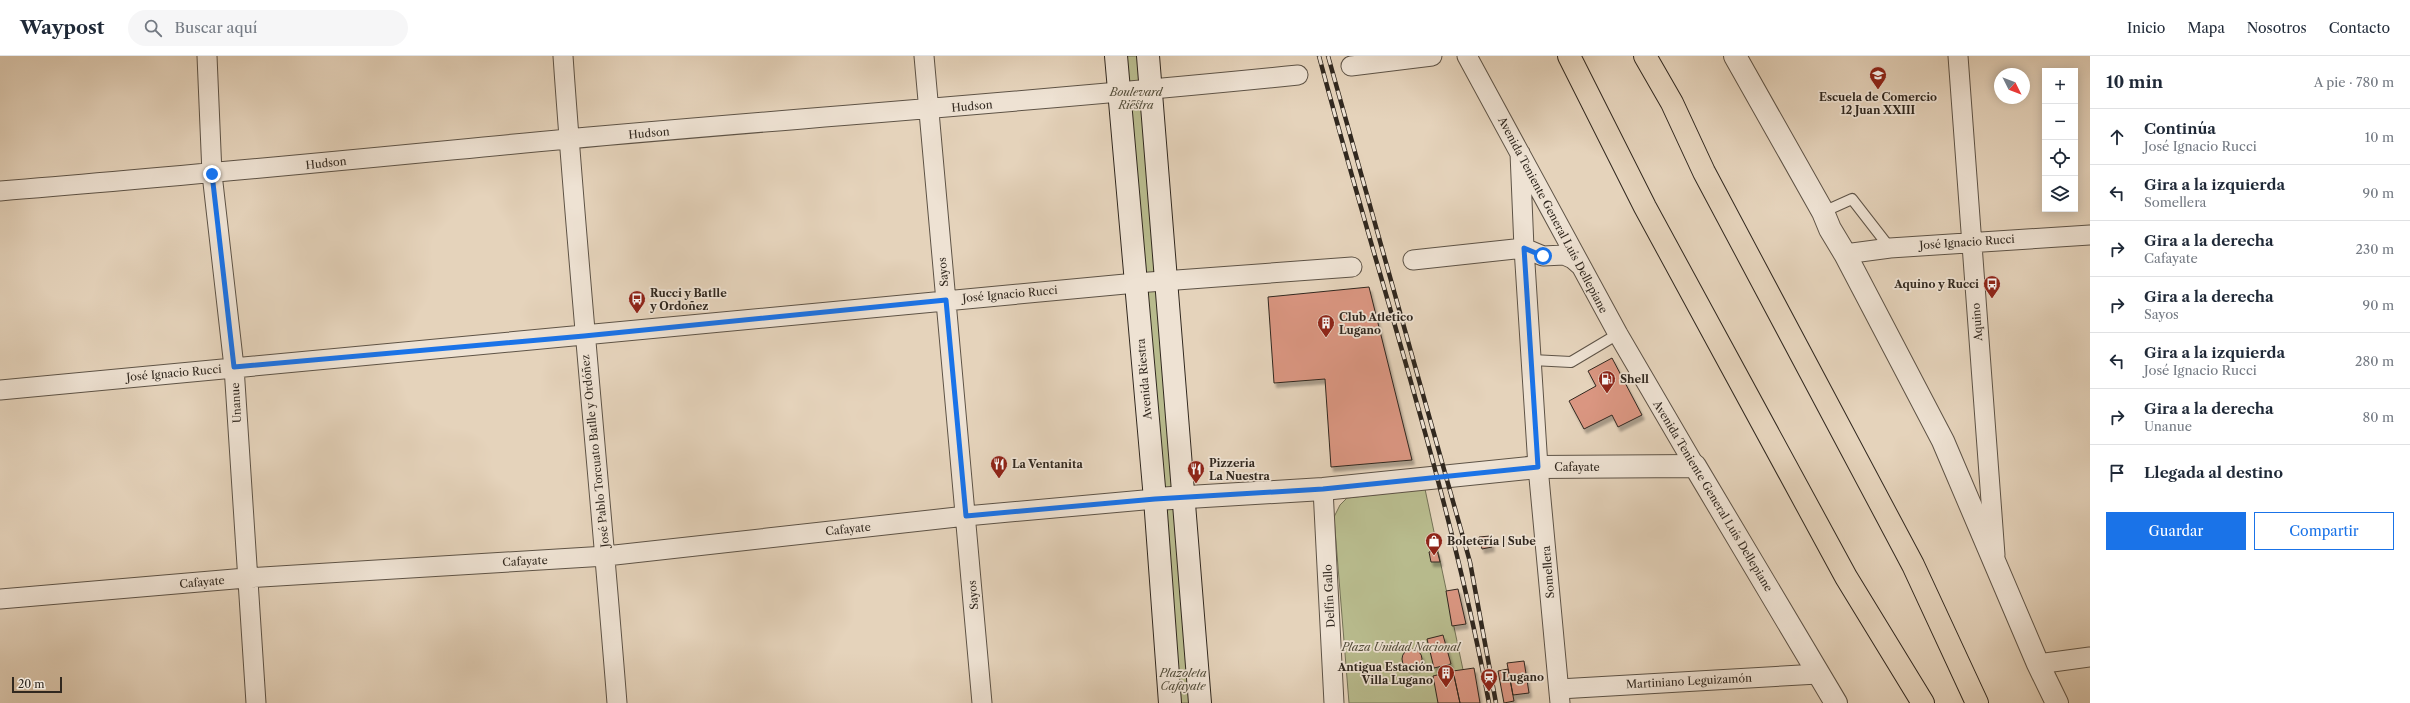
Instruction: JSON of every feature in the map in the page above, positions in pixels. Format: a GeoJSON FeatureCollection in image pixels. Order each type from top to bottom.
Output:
{"type":"FeatureCollection","features":[{"type":"Feature","properties":{"kind":"highway"},"geometry":{"type":"LineString","coordinates":[[1569,56],[1645,207],[1846,577],[1923,703]]}},
{"type":"Feature","properties":{"kind":"highway"},"geometry":{"type":"LineString","coordinates":[[1645,56],[1672,103],[1707,179],[1913,565],[1977,703]]}},
{"type":"Feature","properties":{"kind":"street","name":"Unanue"},"geometry":{"type":"LineString","coordinates":[[207,56],[212,174],[234,367],[246,578],[256,703]]}},
{"type":"Feature","properties":{"kind":"street","name":"José Pablo Torcuato Batlle y Ordóñez"},"geometry":{"type":"LineString","coordinates":[[563,56],[584,336],[606,556],[617,703]]}},
{"type":"Feature","properties":{"kind":"street","name":"Sayos"},"geometry":{"type":"LineString","coordinates":[[924,56],[982,703]]}},
{"type":"Feature","properties":{"kind":"street","name":"Avenida Riestra"},"geometry":{"type":"LineString","coordinates":[[1116,56],[1155,499],[1170,703]]}},
{"type":"Feature","properties":{"kind":"street"},"geometry":{"type":"LineString","coordinates":[[1148,56],[1200,703]]}},
{"type":"Feature","properties":{"kind":"street"},"geometry":{"type":"LineString","coordinates":[[1351,66],[1432,56]]}},
{"type":"Feature","properties":{"kind":"street","name":"Avenida Teniente General Luís Dellepiane"},"geometry":{"type":"LineString","coordinates":[[1467,56],[1618,334],[1836,703]]}},
{"type":"Feature","properties":{"kind":"street"},"geometry":{"type":"LineString","coordinates":[[1735,56],[1823,212],[1830,229],[1845,254],[1943,441],[2038,664],[2057,703]]}},
{"type":"Feature","properties":{"kind":"street","name":"Aquino"},"geometry":{"type":"LineString","coordinates":[[1958,56],[1996,564]]}},
{"type":"Feature","properties":{"kind":"street","name":"Hudson"},"geometry":{"type":"LineString","coordinates":[[0,191],[212,174],[569,139],[928,110],[1298,75]]}},
{"type":"Feature","properties":{"kind":"street","name":"Somellera"},"geometry":{"type":"LineString","coordinates":[[1520,153],[1524,248],[1538,467],[1560,696]]}},
{"type":"Feature","properties":{"kind":"street","name":"José Ignacio Rucci"},"geometry":{"type":"LineString","coordinates":[[1845,254],[1890,248],[2090,235]]}},
{"type":"Feature","properties":{"kind":"street"},"geometry":{"type":"LineString","coordinates":[[1413,260],[1524,248],[1543,256],[1564,254],[1581,266]]}},
{"type":"Feature","properties":{"kind":"street","name":"José Ignacio Rucci"},"geometry":{"type":"LineString","coordinates":[[0,390],[234,367],[584,336],[946,300],[1167,280],[1352,267]]}},
{"type":"Feature","properties":{"kind":"street","name":"Cafayate"},"geometry":{"type":"LineString","coordinates":[[0,598],[246,578],[606,556],[966,516],[1155,499],[1323,489],[1538,467],[1695,466]]}},
{"type":"Feature","properties":{"kind":"street","name":"Delfín Gallo"},"geometry":{"type":"LineString","coordinates":[[1323,489],[1334,703]]}},
{"type":"Feature","properties":{"kind":"street"},"geometry":{"type":"LineString","coordinates":[[2038,664],[2090,657]]}},
{"type":"Feature","properties":{"kind":"street","name":"Martiniano Leguizamón"},"geometry":{"type":"LineString","coordinates":[[1560,696],[1818,674]]}},
{"type":"Feature","properties":{"kind":"lane"},"geometry":{"type":"LineString","coordinates":[[1823,212],[1852,199],[1890,248]]}},
{"type":"Feature","properties":{"kind":"lane"},"geometry":{"type":"LineString","coordinates":[[1532,360],[1571,362],[1618,334]]}},
{"type":"Feature","properties":{"kind":"green space","name":"Boulevard Riestra"},"geometry":{"type":"Polygon","coordinates":[[[1116,56],[1148,56],[1200,703],[1170,703],[1116,56]]]}},
{"type":"Feature","properties":{"kind":"green space","name":"Plaza Unidad Nacional"},"geometry":{"type":"Polygon","coordinates":[[[1425,489],[1470,703],[1349,703],[1334,517],[1340,505],[1347,498],[1425,489]]]}},
{"type":"Feature","properties":{"kind":"building","name":"Club Atletico Lugano"},"geometry":{"type":"Polygon","coordinates":[[[1369,287],[1412,460],[1331,467],[1325,379],[1274,383],[1268,297],[1369,287]]]}},
{"type":"Feature","properties":{"kind":"building","name":"Shell"},"geometry":{"type":"Polygon","coordinates":[[[1612,358],[1642,415],[1618,427],[1612,415],[1584,429],[1569,401],[1596,386],[1588,371],[1612,358]]]}},
{"type":"Feature","properties":{"kind":"building"},"geometry":{"type":"Polygon","coordinates":[[[1490,536],[1492,547],[1482,549],[1479,537],[1490,536]]]}},
{"type":"Feature","properties":{"kind":"building"},"geometry":{"type":"Polygon","coordinates":[[[1437,550],[1440,562],[1431,562],[1429,552],[1437,550]]]}},
{"type":"Feature","properties":{"kind":"building"},"geometry":{"type":"Polygon","coordinates":[[[1458,589],[1466,624],[1452,626],[1446,591],[1458,589]]]}},
{"type":"Feature","properties":{"kind":"building"},"geometry":{"type":"Polygon","coordinates":[[[1443,635],[1451,664],[1434,668],[1427,639],[1443,635]]]}},
{"type":"Feature","properties":{"kind":"building"},"geometry":{"type":"Polygon","coordinates":[[[1412,649],[1419,652],[1422,659],[1419,666],[1412,669],[1405,666],[1402,659],[1405,652],[1412,649]]]}},
{"type":"Feature","properties":{"kind":"building"},"geometry":{"type":"Polygon","coordinates":[[[1524,661],[1529,693],[1513,695],[1507,663],[1524,661]]]}},
{"type":"Feature","properties":{"kind":"building"},"geometry":{"type":"Polygon","coordinates":[[[1474,668],[1480,703],[1460,703],[1453,671],[1474,668]]]}},
{"type":"Feature","properties":{"kind":"building"},"geometry":{"type":"Polygon","coordinates":[[[1508,669],[1514,701],[1504,703],[1498,671],[1508,669]]]}},
{"type":"Feature","properties":{"kind":"building","name":"Antigua Estación Villa Lugano"},"geometry":{"type":"Polygon","coordinates":[[[1453,671],[1460,703],[1438,703],[1433,676],[1453,671]]]}},
{"type":"Feature","properties":{"kind":"railway"},"geometry":{"type":"LineString","coordinates":[[1319,56],[1432,459],[1472,621],[1489,703]]}},
{"type":"Feature","properties":{"kind":"railway"},"geometry":{"type":"LineString","coordinates":[[1328,56],[1470,562],[1496,703]]}},
{"type":"Feature","properties":{"kind":"place","name":"Escuela de Comercio 12 Juan XXIII"},"geometry":{"type":"Point","coordinates":[1878,90]}},
{"type":"Feature","properties":{"kind":"place","name":"Aquino y Rucci"},"geometry":{"type":"Point","coordinates":[1992,299]}},
{"type":"Feature","properties":{"kind":"place","name":"Rucci y Batlle y Ordoñez"},"geometry":{"type":"Point","coordinates":[637,314]}},
{"type":"Feature","properties":{"kind":"place","name":"Club Atletico Lugano"},"geometry":{"type":"Point","coordinates":[1326,338]}},
{"type":"Feature","properties":{"kind":"place","name":"Shell"},"geometry":{"type":"Point","coordinates":[1607,394]}},
{"type":"Feature","properties":{"kind":"place","name":"La Ventanita"},"geometry":{"type":"Point","coordinates":[999,479]}},
{"type":"Feature","properties":{"kind":"place","name":"Pizzeria La Nuestra"},"geometry":{"type":"Point","coordinates":[1196,484]}},
{"type":"Feature","properties":{"kind":"place","name":"Boletería | Sube"},"geometry":{"type":"Point","coordinates":[1434,556]}},
{"type":"Feature","properties":{"kind":"place","name":"Antigua Estación Villa Lugano"},"geometry":{"type":"Point","coordinates":[1446,688]}},
{"type":"Feature","properties":{"kind":"place","name":"Lugano"},"geometry":{"type":"Point","coordinates":[1489,692]}},
{"type":"Feature","properties":{"kind":"route"},"geometry":{"type":"LineString","coordinates":[[212,174],[234,367],[584,336],[946,300],[966,516],[1155,499],[1323,489],[1538,467],[1524,248],[1543,256]]}},
{"type":"Feature","properties":{"kind":"park label","name":"Plazoleta Cafayate"},"geometry":{"type":"Point","coordinates":[1183,679]}}]}
